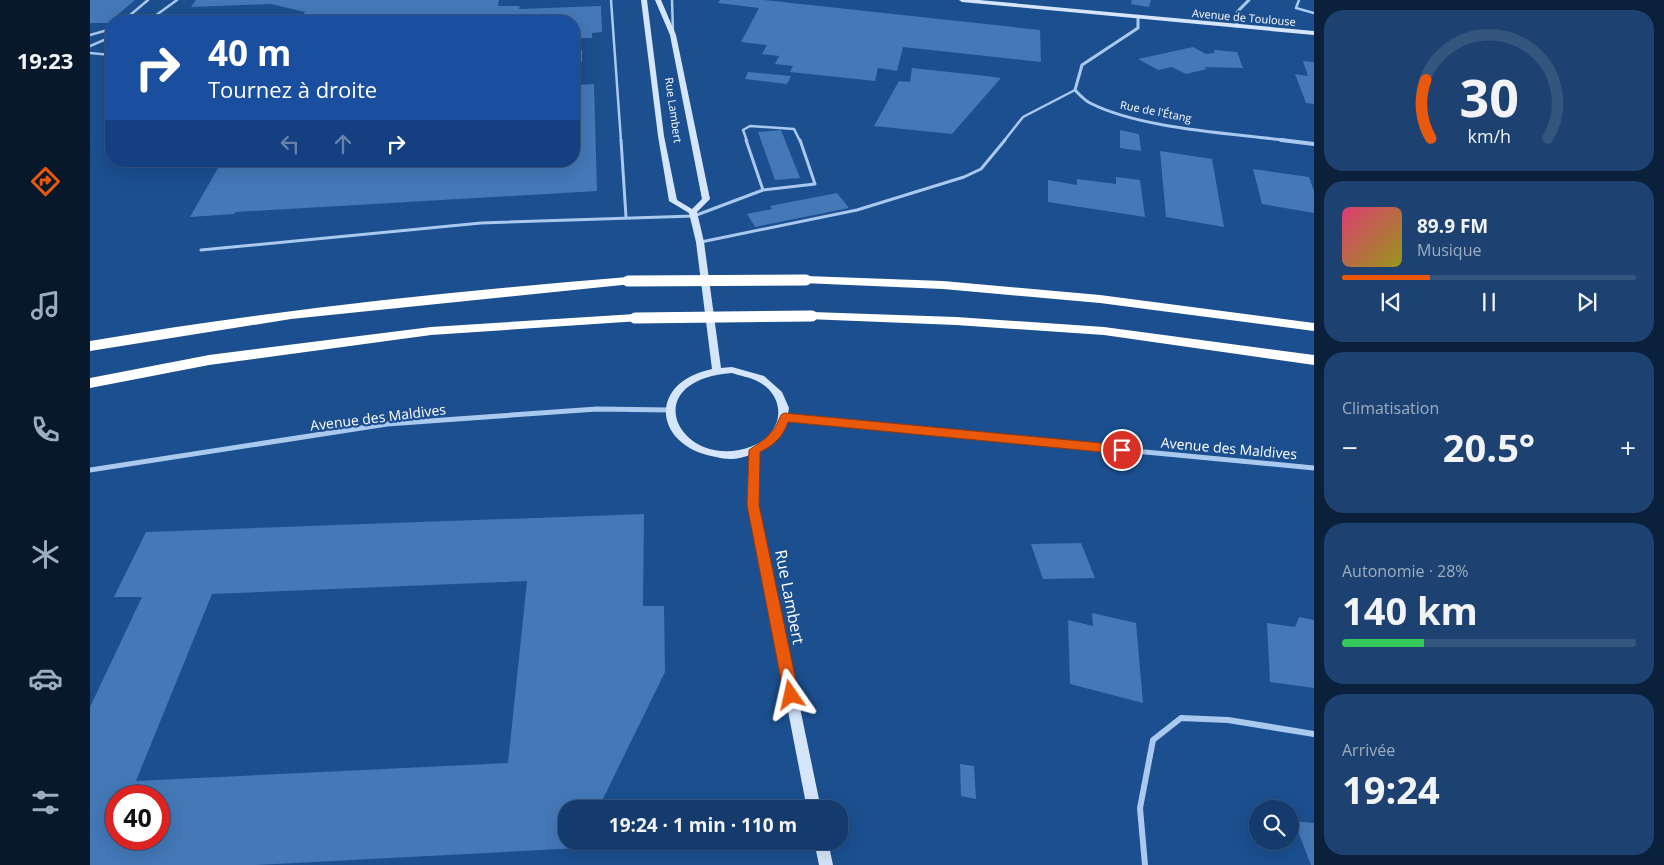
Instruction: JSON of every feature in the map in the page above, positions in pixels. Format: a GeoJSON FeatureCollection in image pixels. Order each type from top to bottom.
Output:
{"type":"FeatureCollection","features":[{"type":"Feature","properties":{"kind":"highway"},"geometry":{"type":"LineString","coordinates":[[90,346],[289,314],[436,297],[628,281],[806,280],[963,286],[1100,299],[1314,327]]}},
{"type":"Feature","properties":{"kind":"highway"},"geometry":{"type":"LineString","coordinates":[[90,383],[209,360],[431,331],[635,318],[812,316],[956,321],[1104,332],[1314,360]]}},
{"type":"Feature","properties":{"kind":"street","name":"Rue Lambert"},"geometry":{"type":"LineString","coordinates":[[644,0],[662,136],[673,201],[694,214],[706,199],[673,35],[658,0]]}},
{"type":"Feature","properties":{"kind":"street","name":"Avenue de Toulouse"},"geometry":{"type":"LineString","coordinates":[[962,0],[1314,33]]}},
{"type":"Feature","properties":{"kind":"street"},"geometry":{"type":"LineString","coordinates":[[1237,26],[1234,17],[1237,10],[1249,0]]}},
{"type":"Feature","properties":{"kind":"street"},"geometry":{"type":"LineString","coordinates":[[1075,90],[1082,65],[1138,28],[1138,17]]}},
{"type":"Feature","properties":{"kind":"street","name":"Rue de l'Étang"},"geometry":{"type":"LineString","coordinates":[[1075,90],[1088,102],[1120,114],[1163,124],[1314,144]]}},
{"type":"Feature","properties":{"kind":"street"},"geometry":{"type":"LineString","coordinates":[[694,214],[700,242],[717,371]]}},
{"type":"Feature","properties":{"kind":"street"},"geometry":{"type":"LineString","coordinates":[[717,371],[746,373],[771,386],[779,395],[784,406],[784,418],[779,431],[769,442],[755,450],[738,454],[720,454],[704,451],[689,444],[678,434],[672,422],[670,410],[672,399],[679,388],[696,377],[717,371]]}},
{"type":"Feature","properties":{"kind":"street","name":"Avenue des Maldives"},"geometry":{"type":"LineString","coordinates":[[90,470],[387,424],[597,408],[670,410]]}},
{"type":"Feature","properties":{"kind":"street","name":"Avenue des Maldives"},"geometry":{"type":"LineString","coordinates":[[784,418],[1314,468]]}},
{"type":"Feature","properties":{"kind":"street","name":"Rue Lambert"},"geometry":{"type":"LineString","coordinates":[[755,450],[753,505],[812,800]]}},
{"type":"Feature","properties":{"kind":"street"},"geometry":{"type":"LineString","coordinates":[[1145,865],[1140,808],[1153,740],[1181,718],[1228,720],[1314,734]]}},
{"type":"Feature","properties":{"kind":"street"},"geometry":{"type":"LineString","coordinates":[[823,850],[826,865]]}},
{"type":"Feature","properties":{"kind":"lane"},"geometry":{"type":"LineString","coordinates":[[130,15],[148,0]]}},
{"type":"Feature","properties":{"kind":"lane"},"geometry":{"type":"LineString","coordinates":[[156,15],[176,0]]}},
{"type":"Feature","properties":{"kind":"lane"},"geometry":{"type":"LineString","coordinates":[[612,0],[626,217]]}},
{"type":"Feature","properties":{"kind":"lane"},"geometry":{"type":"LineString","coordinates":[[672,0],[673,35]]}},
{"type":"Feature","properties":{"kind":"lane"},"geometry":{"type":"LineString","coordinates":[[1299,0],[1296,8],[1314,13]]}},
{"type":"Feature","properties":{"kind":"lane"},"geometry":{"type":"LineString","coordinates":[[90,35],[105,31]]}},
{"type":"Feature","properties":{"kind":"lane"},"geometry":{"type":"LineString","coordinates":[[90,46],[105,40]]}},
{"type":"Feature","properties":{"kind":"lane"},"geometry":{"type":"LineString","coordinates":[[90,53],[105,54]]}},
{"type":"Feature","properties":{"kind":"lane"},"geometry":{"type":"LineString","coordinates":[[700,242],[857,210],[964,177],[981,169],[1023,117],[1075,90]]}},
{"type":"Feature","properties":{"kind":"lane"},"geometry":{"type":"LineString","coordinates":[[201,250],[482,223],[694,214],[763,190],[814,184],[797,131],[794,129],[750,126],[743,130],[763,190]]}},
{"type":"Feature","properties":{"kind":"building"},"geometry":{"type":"Polygon","coordinates":[[[90,0],[135,0],[117,15],[105,15],[105,23],[90,23],[90,0]]]}},
{"type":"Feature","properties":{"kind":"building"},"geometry":{"type":"Polygon","coordinates":[[[196,0],[499,0],[498,6],[520,6],[519,9],[601,6],[602,32],[592,33],[592,38],[580,38],[580,15],[303,15],[305,12],[271,4],[191,7],[196,0]]]}},
{"type":"Feature","properties":{"kind":"building"},"geometry":{"type":"Polygon","coordinates":[[[720,0],[764,0],[1040,30],[1041,62],[903,47],[897,71],[878,68],[875,81],[790,72],[793,66],[775,64],[779,56],[762,54],[767,45],[741,42],[759,8],[718,3],[720,0]]]}},
{"type":"Feature","properties":{"kind":"building"},"geometry":{"type":"Polygon","coordinates":[[[1132,0],[1151,0],[1149,7],[1131,4],[1132,0]]]}},
{"type":"Feature","properties":{"kind":"building"},"geometry":{"type":"Polygon","coordinates":[[[1193,47],[1206,54],[1214,53],[1214,50],[1237,52],[1243,68],[1204,67],[1207,69],[1186,74],[1172,67],[1158,70],[1138,59],[1193,47]]]}},
{"type":"Feature","properties":{"kind":"building"},"geometry":{"type":"Polygon","coordinates":[[[580,50],[582,50],[582,62],[580,62],[580,50]]]}},
{"type":"Feature","properties":{"kind":"building"},"geometry":{"type":"Polygon","coordinates":[[[1303,61],[1314,62],[1314,104],[1306,103],[1295,74],[1308,76],[1303,61]]]}},
{"type":"Feature","properties":{"kind":"building"},"geometry":{"type":"Polygon","coordinates":[[[912,68],[1001,78],[952,134],[874,126],[899,81],[910,82],[912,68]]]}},
{"type":"Feature","properties":{"kind":"building"},"geometry":{"type":"Polygon","coordinates":[[[748,72],[791,76],[787,84],[745,79],[748,72]]]}},
{"type":"Feature","properties":{"kind":"building"},"geometry":{"type":"Polygon","coordinates":[[[594,84],[597,191],[236,212],[234,214],[190,217],[218,168],[205,168],[580,167],[580,85],[594,84]]]}},
{"type":"Feature","properties":{"kind":"building"},"geometry":{"type":"Polygon","coordinates":[[[781,130],[800,178],[775,180],[758,132],[781,130]]]}},
{"type":"Feature","properties":{"kind":"building"},"geometry":{"type":"Polygon","coordinates":[[[1120,130],[1139,134],[1141,151],[1120,148],[1120,130]]]}},
{"type":"Feature","properties":{"kind":"building"},"geometry":{"type":"Polygon","coordinates":[[[1160,151],[1212,159],[1224,227],[1166,217],[1160,151]]]}},
{"type":"Feature","properties":{"kind":"building"},"geometry":{"type":"Polygon","coordinates":[[[1253,169],[1309,177],[1314,191],[1314,213],[1262,204],[1253,169]]]}},
{"type":"Feature","properties":{"kind":"building"},"geometry":{"type":"Polygon","coordinates":[[[1116,177],[1140,180],[1145,217],[1048,202],[1048,180],[1077,185],[1077,179],[1116,184],[1116,177]]]}},
{"type":"Feature","properties":{"kind":"building"},"geometry":{"type":"Polygon","coordinates":[[[837,193],[849,208],[755,227],[747,214],[772,209],[770,206],[837,193]]]}},
{"type":"Feature","properties":{"kind":"building"},"geometry":{"type":"Polygon","coordinates":[[[644,514],[643,606],[664,606],[665,672],[602,800],[558,800],[558,849],[256,865],[90,865],[90,707],[142,597],[114,597],[146,532],[644,514]],[[527,581],[212,594],[136,781],[508,763],[527,581]]]}},
{"type":"Feature","properties":{"kind":"building"},"geometry":{"type":"Polygon","coordinates":[[[1081,543],[1095,578],[1043,579],[1031,544],[1081,543]]]}},
{"type":"Feature","properties":{"kind":"building"},"geometry":{"type":"Polygon","coordinates":[[[1092,613],[1136,623],[1143,703],[1070,684],[1068,620],[1093,626],[1092,613]]]}},
{"type":"Feature","properties":{"kind":"building"},"geometry":{"type":"Polygon","coordinates":[[[1299,617],[1314,620],[1314,688],[1270,682],[1267,623],[1295,627],[1299,617]]]}},
{"type":"Feature","properties":{"kind":"building"},"geometry":{"type":"Polygon","coordinates":[[[960,764],[974,766],[976,799],[961,796],[960,764]]]}},
{"type":"Feature","properties":{"kind":"building"},"geometry":{"type":"Polygon","coordinates":[[[1299,822],[1314,823],[1314,865],[1311,865],[1299,834],[1299,822]]]}},
{"type":"Feature","properties":{"kind":"route"},"geometry":{"type":"LineString","coordinates":[[791,695],[753,505],[755,450],[769,442],[779,431],[784,418],[1122,450]]}}]}
